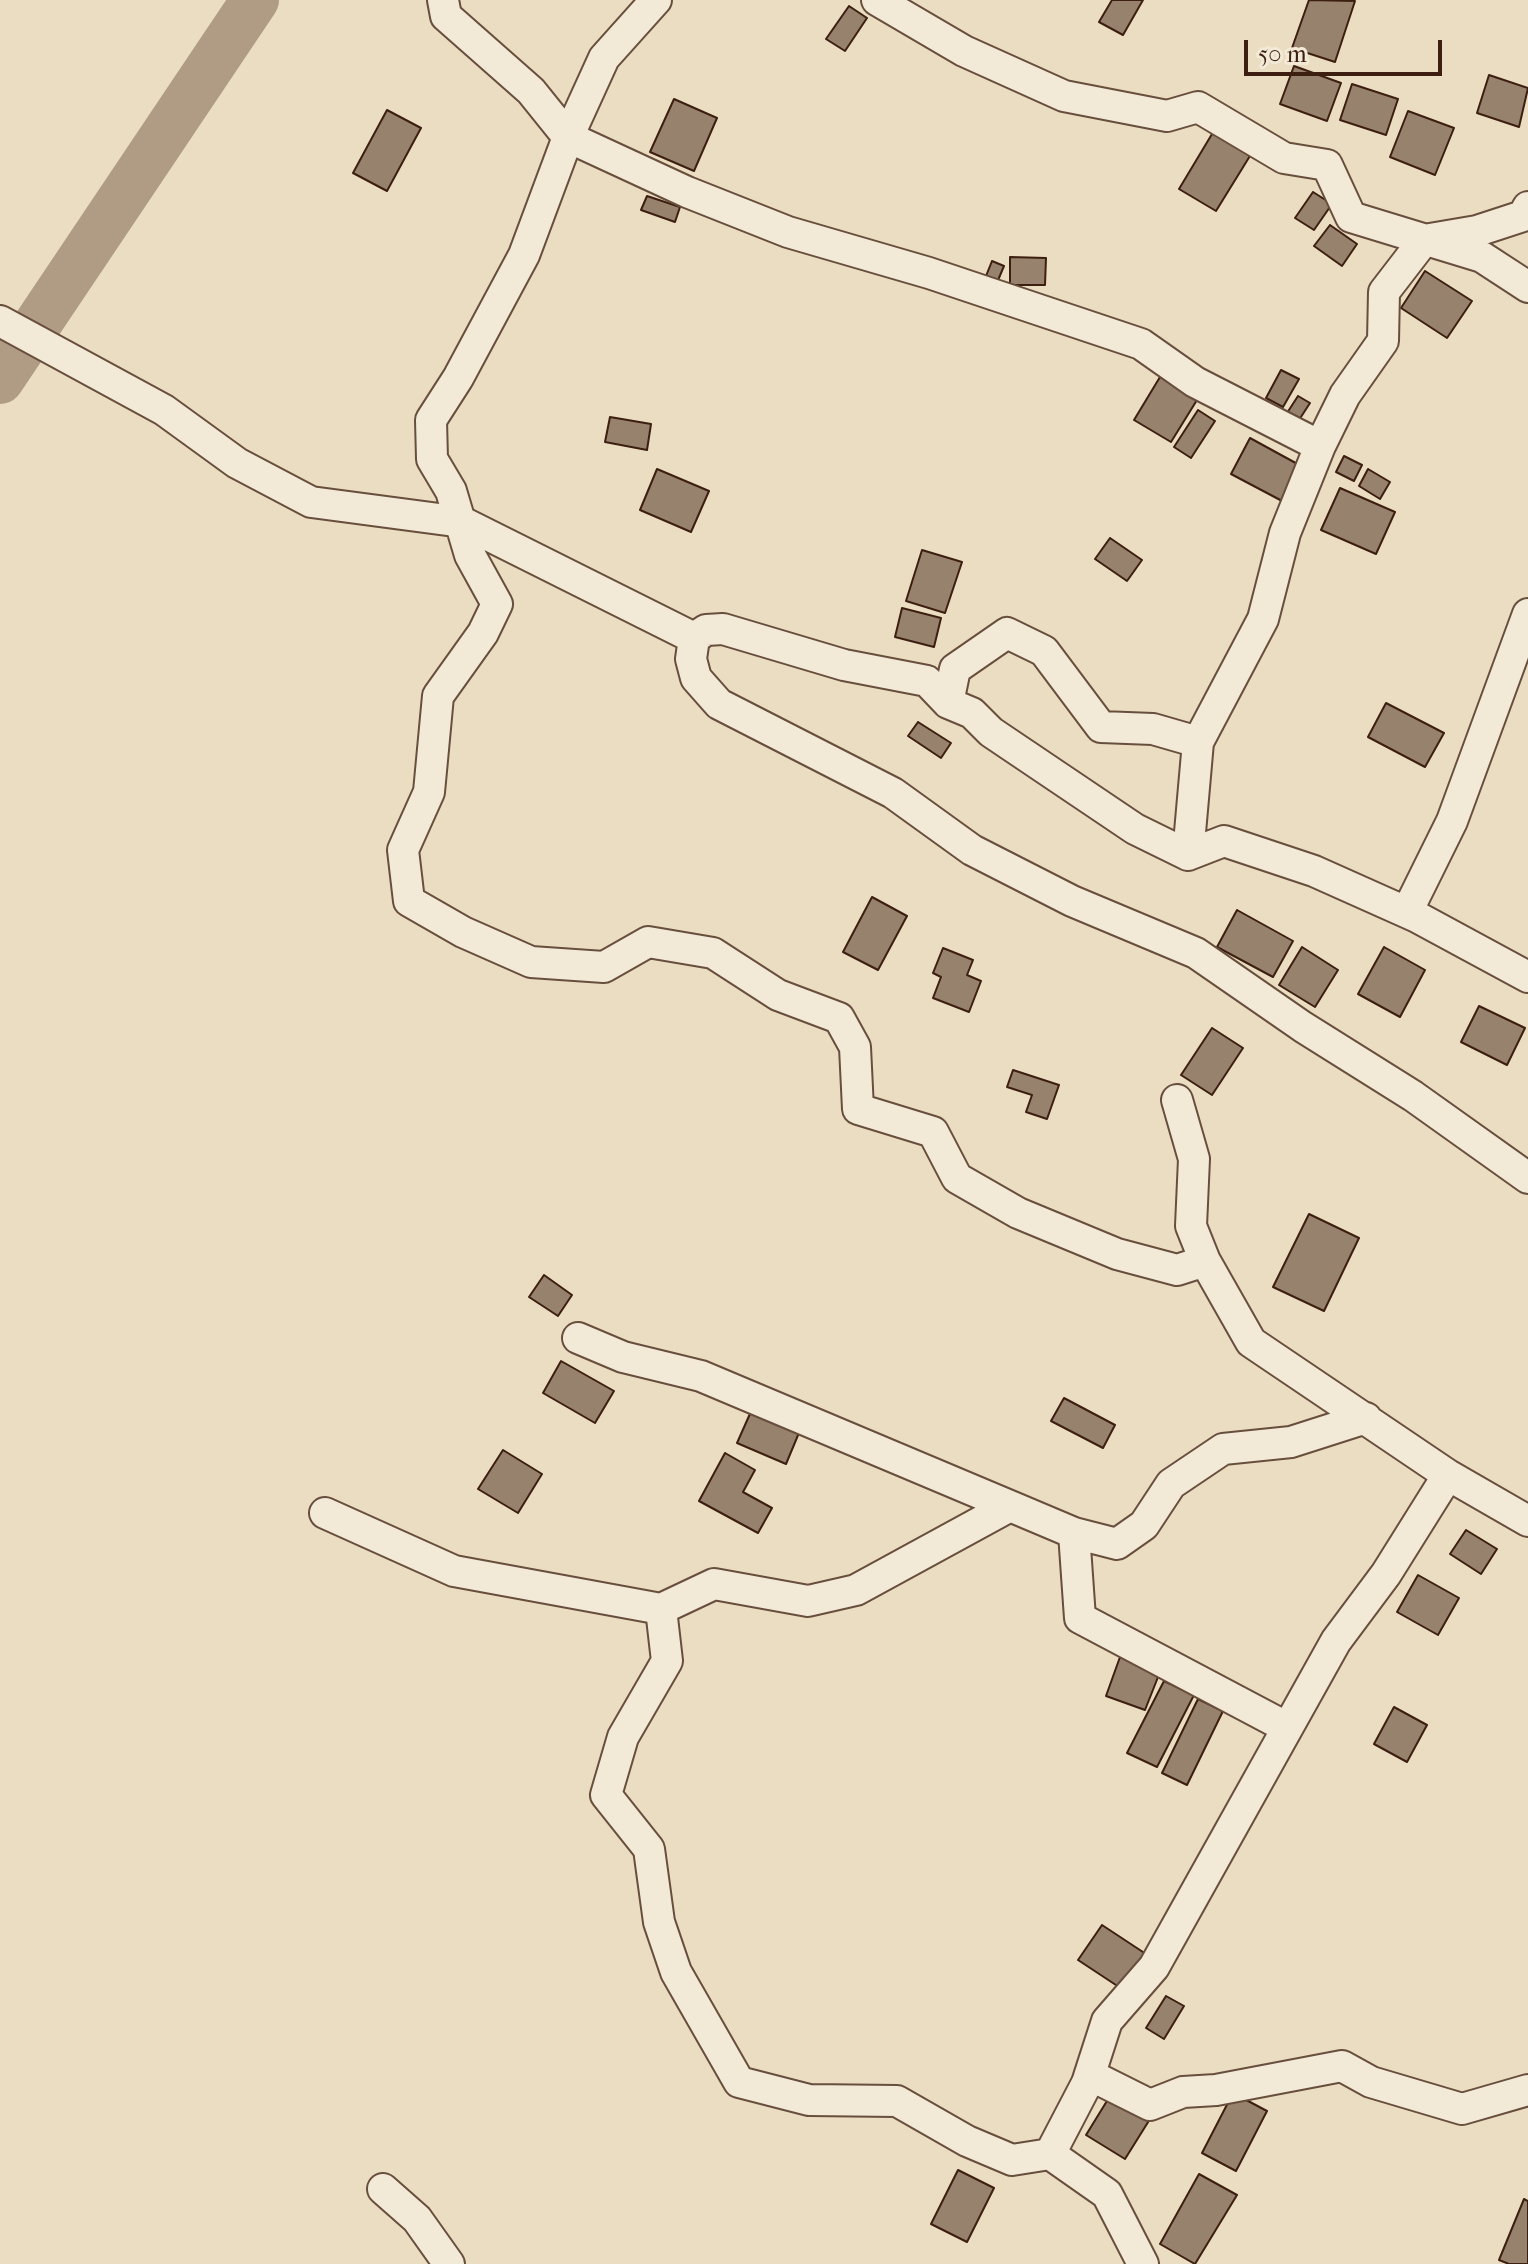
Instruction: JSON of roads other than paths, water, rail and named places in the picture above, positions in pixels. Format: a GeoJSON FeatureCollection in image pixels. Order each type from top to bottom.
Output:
{"type":"FeatureCollection","features":[{"type":"Feature","properties":{"kind":"street"},"geometry":{"type":"LineString","coordinates":[[443,0],[446,16],[531,91],[568,137],[687,192],[788,232],[929,273],[1141,344],[1195,382],[1320,446]]}},
{"type":"Feature","properties":{"kind":"street"},"geometry":{"type":"LineString","coordinates":[[656,0],[604,58],[568,137],[524,255],[458,378],[431,420],[432,459],[451,491],[470,555],[497,604],[483,633],[438,696],[429,792],[403,850],[409,901],[463,932],[531,962],[604,967],[648,942],[713,953],[778,995],[839,1018],[855,1047],[858,1109],[933,1132],[957,1178],[1018,1213],[1117,1254],[1177,1270],[1205,1261]]}},
{"type":"Feature","properties":{"kind":"street"},"geometry":{"type":"LineString","coordinates":[[877,0],[964,51],[1064,96],[1167,116],[1198,107],[1284,158],[1327,165],[1351,217],[1482,257],[1528,287]]}},
{"type":"Feature","properties":{"kind":"street"},"geometry":{"type":"LineString","coordinates":[[1188,855],[1198,742],[1263,619],[1285,533],[1320,446],[1345,395],[1383,341],[1384,292],[1424,240],[1477,231],[1523,216],[1528,207]]}},
{"type":"Feature","properties":{"kind":"street"},"geometry":{"type":"LineString","coordinates":[[0,321],[164,410],[237,463],[311,502],[462,522],[694,638]]}},
{"type":"Feature","properties":{"kind":"street"},"geometry":{"type":"LineString","coordinates":[[1407,912],[1452,821],[1528,614]]}},
{"type":"Feature","properties":{"kind":"street"},"geometry":{"type":"LineString","coordinates":[[1528,977],[1407,912],[1314,871],[1224,841],[1188,855],[1135,829],[991,732],[972,713],[948,703],[927,681],[844,665],[723,629],[706,630],[694,638],[691,659],[696,678],[719,704],[893,793],[972,850],[1072,901],[1196,953],[1303,1027],[1413,1096],[1528,1178]]}},
{"type":"Feature","properties":{"kind":"street"},"geometry":{"type":"LineString","coordinates":[[948,703],[955,669],[1007,633],[1044,651],[1101,727],[1153,729],[1198,742]]}},
{"type":"Feature","properties":{"kind":"street"},"geometry":{"type":"LineString","coordinates":[[1177,1100],[1194,1159],[1191,1226],[1205,1261],[1251,1342],[1448,1475],[1528,1521]]}},
{"type":"Feature","properties":{"kind":"street"},"geometry":{"type":"LineString","coordinates":[[578,1338],[623,1357],[701,1376],[1074,1533],[1117,1544],[1144,1525],[1171,1484],[1223,1449],[1291,1442],[1366,1418]]}},
{"type":"Feature","properties":{"kind":"street"},"geometry":{"type":"LineString","coordinates":[[1050,2154],[1090,2075],[1107,2021],[1154,1967],[1336,1641],[1386,1574],[1448,1475]]}},
{"type":"Feature","properties":{"kind":"street"},"geometry":{"type":"LineString","coordinates":[[325,1513],[454,1571],[661,1609],[714,1584],[808,1601],[856,1590],[1010,1506]]}},
{"type":"Feature","properties":{"kind":"street"},"geometry":{"type":"LineString","coordinates":[[1074,1533],[1080,1618],[1286,1727]]}},
{"type":"Feature","properties":{"kind":"street"},"geometry":{"type":"LineString","coordinates":[[661,1609],[667,1661],[623,1737],[606,1795],[649,1849],[659,1922],[676,1972],[739,2082],[809,2100],[897,2101],[967,2141],[1012,2160],[1050,2154],[1107,2194],[1143,2264]]}},
{"type":"Feature","properties":{"kind":"street"},"geometry":{"type":"LineString","coordinates":[[1090,2075],[1150,2105],[1183,2092],[1216,2090],[1342,2066],[1371,2082],[1462,2109],[1528,2090]]}},
{"type":"Feature","properties":{"kind":"street"},"geometry":{"type":"LineString","coordinates":[[383,2189],[417,2219],[449,2264]]}},
{"type":"Feature","properties":{"kind":"waterway"},"geometry":{"type":"LineString","coordinates":[[0,380],[255,0]]}}]}
